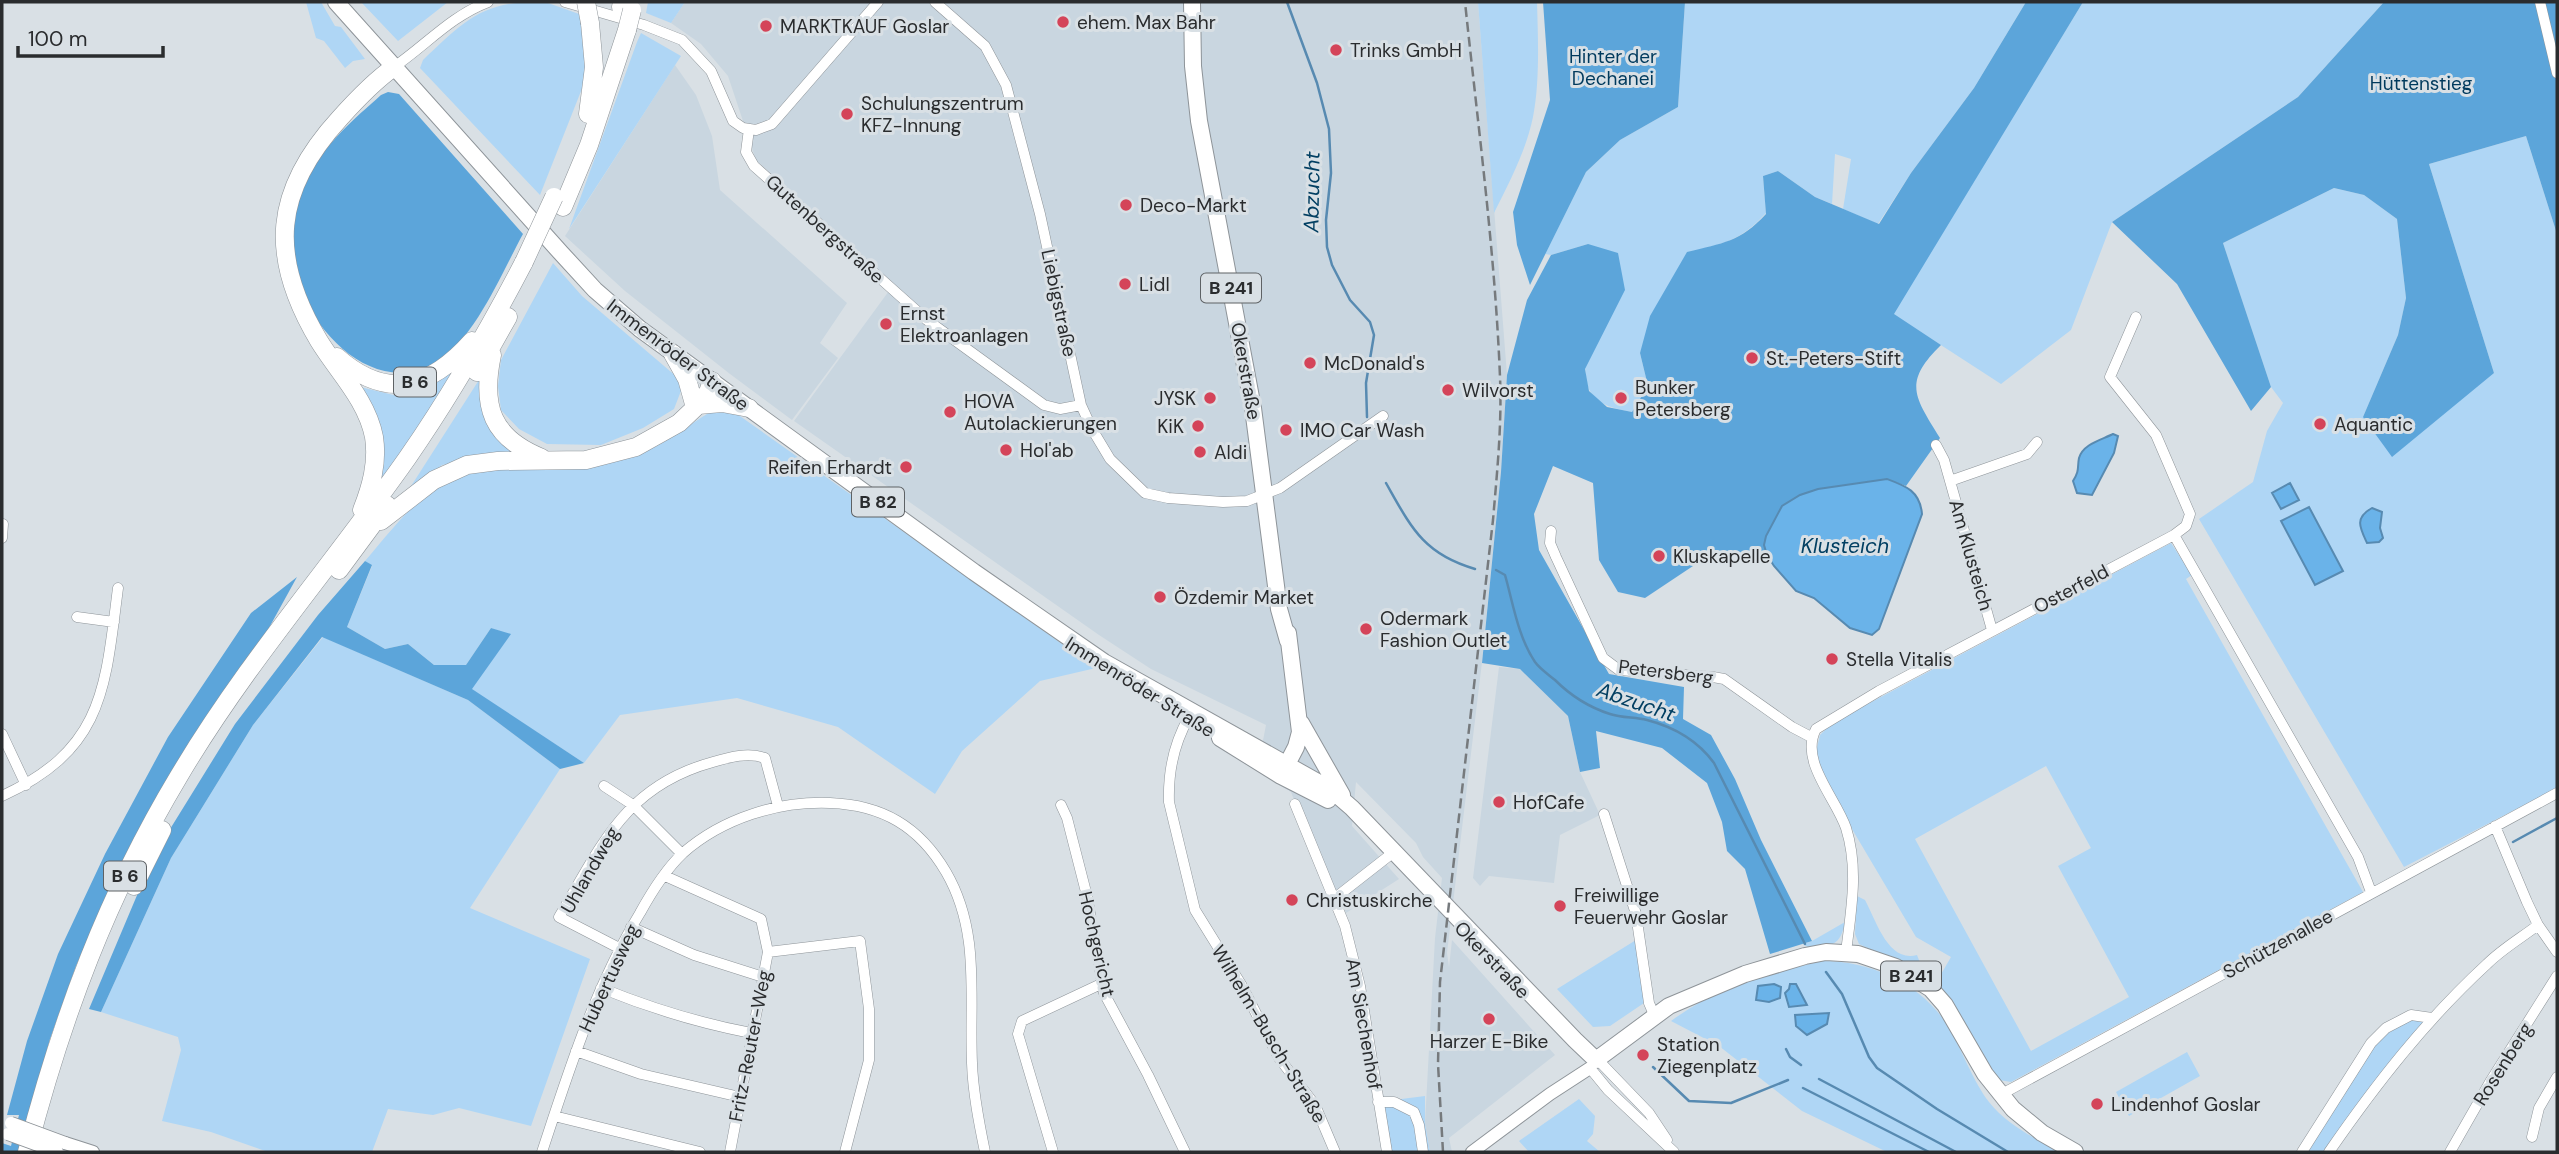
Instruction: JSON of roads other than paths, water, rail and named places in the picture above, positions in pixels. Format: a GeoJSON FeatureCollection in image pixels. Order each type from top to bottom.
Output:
{"type":"FeatureCollection","features":[{"type":"Feature","properties":{"kind":"highway"},"geometry":{"type":"LineString","coordinates":[[586,2],[593,67],[587,114]]}},
{"type":"Feature","properties":{"kind":"highway","name":"B 6"},"geometry":{"type":"LineString","coordinates":[[27,1152],[64,1022],[86,962],[136,852],[211,725],[455,408],[495,341],[603,105],[628,5]]}},
{"type":"Feature","properties":{"kind":"highway","name":"B 6"},"geometry":{"type":"LineString","coordinates":[[558,202],[587,114],[622,28]]}},
{"type":"Feature","properties":{"kind":"highway","name":"B 6"},"geometry":{"type":"LineString","coordinates":[[363,529],[374,471],[374,437],[362,405],[319,341],[294,295],[287,271],[286,212],[302,167],[317,144],[366,88],[396,69]]}},
{"type":"Feature","properties":{"kind":"highway","name":"B 6"},"geometry":{"type":"LineString","coordinates":[[38,1152],[69,1045],[94,974],[115,925],[166,823],[221,731],[363,529],[528,266]]}},
{"type":"Feature","properties":{"kind":"highway","name":"B 6"},"geometry":{"type":"LineString","coordinates":[[319,341],[361,375],[385,383],[412,383],[441,371],[461,354],[498,312]]}},
{"type":"Feature","properties":{"kind":"highway"},"geometry":{"type":"LineString","coordinates":[[495,341],[487,386],[490,411],[498,428],[513,442],[546,459]]}},
{"type":"Feature","properties":{"kind":"highway"},"geometry":{"type":"LineString","coordinates":[[673,354],[687,379],[693,408]]}},
{"type":"Feature","properties":{"kind":"highway"},"geometry":{"type":"LineString","coordinates":[[363,529],[425,486],[457,468],[482,462],[586,460],[636,447],[666,432],[693,408],[712,381]]}},
{"type":"Feature","properties":{"kind":"highway"},"geometry":{"type":"LineString","coordinates":[[693,408],[722,403],[749,408]]}},
{"type":"Feature","properties":{"kind":"main road","name":"Immenröder Straße"},"geometry":{"type":"LineString","coordinates":[[336,2],[595,290],[673,354],[1102,665],[1284,771]]}},
{"type":"Feature","properties":{"kind":"main road","name":"Okerstraße"},"geometry":{"type":"LineString","coordinates":[[1192,2],[1193,66],[1199,121],[1248,378],[1275,576],[1282,586],[1299,720],[1284,771],[1338,808],[1415,877]]}},
{"type":"Feature","properties":{"kind":"main road","name":"Immenröder Straße"},"geometry":{"type":"LineString","coordinates":[[974,572],[1124,675],[1284,771]]}},
{"type":"Feature","properties":{"kind":"main road","name":"B 82"},"geometry":{"type":"LineString","coordinates":[[1299,720],[1347,803]]}},
{"type":"Feature","properties":{"kind":"main road","name":"B 82"},"geometry":{"type":"LineString","coordinates":[[1284,771],[1330,789],[1347,803]]}},
{"type":"Feature","properties":{"kind":"main road","name":"Okerstraße"},"geometry":{"type":"LineString","coordinates":[[1347,803],[1571,1043],[1593,1063]]}},
{"type":"Feature","properties":{"kind":"main road","name":"B 241"},"geometry":{"type":"LineString","coordinates":[[1593,1063],[1621,1049],[1630,1037],[1655,1017],[1690,998],[1786,960],[1826,952],[1852,953],[1886,962],[1931,989],[1945,1005],[2000,1095],[2032,1126],[2075,1152]]}},
{"type":"Feature","properties":{"kind":"street"},"geometry":{"type":"LineString","coordinates":[[396,69],[463,13],[488,2]]}},
{"type":"Feature","properties":{"kind":"street"},"geometry":{"type":"LineString","coordinates":[[565,2],[644,25],[682,40],[711,71],[733,121],[749,129],[764,128],[772,124],[877,2]]}},
{"type":"Feature","properties":{"kind":"street","name":"Liebigstraße"},"geometry":{"type":"LineString","coordinates":[[935,2],[985,46],[1006,85],[1040,214],[1081,404],[1110,459],[1145,493],[1168,498],[1223,502],[1247,501],[1265,496]]}},
{"type":"Feature","properties":{"kind":"street"},"geometry":{"type":"LineString","coordinates":[[2539,2],[2557,72]]}},
{"type":"Feature","properties":{"kind":"street","name":"Gutenbergstraße"},"geometry":{"type":"LineString","coordinates":[[749,129],[746,152],[754,166],[928,320],[1044,405],[1060,409],[1081,404]]}},
{"type":"Feature","properties":{"kind":"street"},"geometry":{"type":"LineString","coordinates":[[2136,317],[2110,377],[2156,436],[2190,514],[2186,526],[2174,535],[2358,858],[2371,892]]}},
{"type":"Feature","properties":{"kind":"street"},"geometry":{"type":"LineString","coordinates":[[1265,496],[1288,483],[1383,416]]}},
{"type":"Feature","properties":{"kind":"street","name":"Am Klusteich"},"geometry":{"type":"LineString","coordinates":[[1950,481],[2027,454],[2037,442]]}},
{"type":"Feature","properties":{"kind":"street","name":"Am Klusteich"},"geometry":{"type":"LineString","coordinates":[[1936,445],[1944,460],[1992,630]]}},
{"type":"Feature","properties":{"kind":"street"},"geometry":{"type":"LineString","coordinates":[[2,538],[3,524]]}},
{"type":"Feature","properties":{"kind":"street","name":"Petersberg"},"geometry":{"type":"LineString","coordinates":[[1551,531],[1550,543],[1607,663],[1619,670],[1724,679],[1792,727],[1811,737]]}},
{"type":"Feature","properties":{"kind":"street","name":"Osterfeld"},"geometry":{"type":"LineString","coordinates":[[1811,737],[1824,722],[2174,535]]}},
{"type":"Feature","properties":{"kind":"street"},"geometry":{"type":"LineString","coordinates":[[2,796],[47,772],[69,752],[88,724],[104,686],[118,588]]}},
{"type":"Feature","properties":{"kind":"street"},"geometry":{"type":"LineString","coordinates":[[78,617],[114,622]]}},
{"type":"Feature","properties":{"kind":"street","name":"Wilhelm-Busch-Straße"},"geometry":{"type":"LineString","coordinates":[[1189,717],[1177,738],[1168,790],[1189,891],[1203,925],[1242,986],[1279,1058],[1314,1105],[1335,1152]]}},
{"type":"Feature","properties":{"kind":"street"},"geometry":{"type":"LineString","coordinates":[[2,734],[26,785]]}},
{"type":"Feature","properties":{"kind":"street"},"geometry":{"type":"LineString","coordinates":[[1811,737],[1814,762],[1845,825],[1853,853],[1852,953]]}},
{"type":"Feature","properties":{"kind":"street","name":"Uhlandweg"},"geometry":{"type":"LineString","coordinates":[[619,948],[559,917],[611,831],[633,805],[661,782],[691,768],[733,756],[756,755],[765,758],[778,806]]}},
{"type":"Feature","properties":{"kind":"street"},"geometry":{"type":"LineString","coordinates":[[604,786],[633,805]]}},
{"type":"Feature","properties":{"kind":"street","name":"Schützenallee"},"geometry":{"type":"LineString","coordinates":[[2000,1095],[2557,793]]}},
{"type":"Feature","properties":{"kind":"street","name":"Hubertusweg"},"geometry":{"type":"LineString","coordinates":[[542,1152],[600,988],[631,927],[664,876],[682,854],[736,820],[778,806],[813,803],[849,804],[875,811],[895,819],[917,833],[946,873],[958,897],[972,954],[972,1062],[985,1152]]}},
{"type":"Feature","properties":{"kind":"street","name":"Am Siechenhof"},"geometry":{"type":"LineString","coordinates":[[1295,804],[1345,926],[1360,986],[1387,1152]]}},
{"type":"Feature","properties":{"kind":"street","name":"Uhlandweg"},"geometry":{"type":"LineString","coordinates":[[633,805],[682,854]]}},
{"type":"Feature","properties":{"kind":"street","name":"Hochgericht"},"geometry":{"type":"LineString","coordinates":[[1061,805],[1067,818],[1087,896],[1104,993],[1185,1152]]}},
{"type":"Feature","properties":{"kind":"street"},"geometry":{"type":"LineString","coordinates":[[1604,814],[1632,900],[1649,1003],[1655,1017]]}},
{"type":"Feature","properties":{"kind":"street"},"geometry":{"type":"LineString","coordinates":[[2495,826],[2538,925],[2557,952]]}},
{"type":"Feature","properties":{"kind":"street"},"geometry":{"type":"LineString","coordinates":[[1335,898],[1390,855]]}},
{"type":"Feature","properties":{"kind":"street"},"geometry":{"type":"LineString","coordinates":[[664,876],[761,919],[768,952]]}},
{"type":"Feature","properties":{"kind":"street"},"geometry":{"type":"LineString","coordinates":[[2329,1152],[2375,1086],[2432,1018],[2489,961],[2538,925]]}},
{"type":"Feature","properties":{"kind":"street"},"geometry":{"type":"LineString","coordinates":[[631,927],[694,955],[763,977]]}},
{"type":"Feature","properties":{"kind":"street","name":"Fritz-Reuter-Weg"},"geometry":{"type":"LineString","coordinates":[[730,1152],[768,952],[860,941],[869,1009],[869,1060],[845,1152]]}},
{"type":"Feature","properties":{"kind":"street","name":"Rosenberg"},"geometry":{"type":"LineString","coordinates":[[2450,1152],[2490,1082],[2557,976]]}},
{"type":"Feature","properties":{"kind":"street"},"geometry":{"type":"LineString","coordinates":[[1053,1152],[1018,1034],[1022,1021],[1103,983]]}},
{"type":"Feature","properties":{"kind":"street"},"geometry":{"type":"LineString","coordinates":[[600,988],[650,1008],[707,1025],[751,1033]]}},
{"type":"Feature","properties":{"kind":"street"},"geometry":{"type":"LineString","coordinates":[[2302,1152],[2371,1043],[2386,1028],[2411,1015],[2432,1018]]}},
{"type":"Feature","properties":{"kind":"street"},"geometry":{"type":"LineString","coordinates":[[576,1051],[641,1074],[740,1097]]}},
{"type":"Feature","properties":{"kind":"street"},"geometry":{"type":"LineString","coordinates":[[1472,1152],[1533,1106],[1547,1091],[1593,1063]]}},
{"type":"Feature","properties":{"kind":"street","name":"Okerstraße"},"geometry":{"type":"LineString","coordinates":[[1593,1063],[1649,1114],[1675,1152]]}},
{"type":"Feature","properties":{"kind":"street"},"geometry":{"type":"LineString","coordinates":[[2532,1137],[2539,1108],[2557,1077]]}},
{"type":"Feature","properties":{"kind":"street"},"geometry":{"type":"LineString","coordinates":[[1378,1102],[1394,1102],[1414,1112],[1423,1152]]}},
{"type":"Feature","properties":{"kind":"street"},"geometry":{"type":"LineString","coordinates":[[554,1116],[699,1152]]}},
{"type":"Feature","properties":{"kind":"street"},"geometry":{"type":"LineString","coordinates":[[6,1126],[61,1148],[93,1152]]}},
{"type":"Feature","properties":{"kind":"water"},"geometry":{"type":"Polygon","coordinates":[[[2113,434],[2118,436],[2114,453],[2092,495],[2077,493],[2073,481],[2081,453],[2093,443],[2113,434]]]}},
{"type":"Feature","properties":{"kind":"water","name":"Klusteich"},"geometry":{"type":"Polygon","coordinates":[[[1887,479],[1911,490],[1921,506],[1922,514],[1879,629],[1872,635],[1850,628],[1814,598],[1796,591],[1774,566],[1764,545],[1782,506],[1800,495],[1818,489],[1887,479]]]}},
{"type":"Feature","properties":{"kind":"water"},"geometry":{"type":"Polygon","coordinates":[[[2290,483],[2299,500],[2281,509],[2272,493],[2290,483]]]}},
{"type":"Feature","properties":{"kind":"water"},"geometry":{"type":"Polygon","coordinates":[[[2309,507],[2343,571],[2315,585],[2281,521],[2309,507]]]}},
{"type":"Feature","properties":{"kind":"water"},"geometry":{"type":"Polygon","coordinates":[[[2372,508],[2382,512],[2380,528],[2383,538],[2379,542],[2367,543],[2360,524],[2366,512],[2372,508]]]}},
{"type":"Feature","properties":{"kind":"water"},"geometry":{"type":"Polygon","coordinates":[[[1774,984],[1781,987],[1780,998],[1769,1002],[1756,1000],[1758,986],[1774,984]]]}},
{"type":"Feature","properties":{"kind":"water"},"geometry":{"type":"Polygon","coordinates":[[[1790,984],[1796,984],[1807,1005],[1789,1007],[1785,993],[1790,984]]]}},
{"type":"Feature","properties":{"kind":"water"},"geometry":{"type":"Polygon","coordinates":[[[1829,1013],[1827,1024],[1807,1035],[1796,1026],[1795,1015],[1829,1013]]]}},
{"type":"Feature","properties":{"kind":"waterway","name":"Abzucht"},"geometry":{"type":"LineString","coordinates":[[1287,2],[1317,83],[1329,129],[1331,173],[1326,220],[1327,247],[1332,265],[1350,300],[1370,322],[1374,335],[1366,383],[1367,417]]}},
{"type":"Feature","properties":{"kind":"waterway","name":"Abzucht"},"geometry":{"type":"LineString","coordinates":[[1386,483],[1420,537],[1443,555],[1475,569]]}},
{"type":"Feature","properties":{"kind":"waterway","name":"Abzucht"},"geometry":{"type":"LineString","coordinates":[[1496,570],[1505,575],[1529,652],[1535,662],[1567,691],[1602,711],[1667,727],[1685,736],[1708,755],[1805,944]]}},
{"type":"Feature","properties":{"kind":"waterway"},"geometry":{"type":"LineString","coordinates":[[2513,842],[2557,818]]}},
{"type":"Feature","properties":{"kind":"waterway","name":"Abzucht"},"geometry":{"type":"LineString","coordinates":[[1826,972],[1842,994],[1869,1057],[1877,1068],[1937,1109],[2008,1152]]}},
{"type":"Feature","properties":{"kind":"waterway"},"geometry":{"type":"LineString","coordinates":[[1786,1049],[1790,1057],[1801,1065]]}},
{"type":"Feature","properties":{"kind":"waterway"},"geometry":{"type":"LineString","coordinates":[[1653,1067],[1689,1101],[1731,1103],[1788,1080]]}},
{"type":"Feature","properties":{"kind":"waterway"},"geometry":{"type":"LineString","coordinates":[[1819,1079],[1956,1152]]}},
{"type":"Feature","properties":{"kind":"waterway"},"geometry":{"type":"LineString","coordinates":[[1803,1088],[1929,1152]]}},
{"type":"Feature","properties":{"kind":"railway"},"geometry":{"type":"LineString","coordinates":[[1443,1152],[1438,1064],[1440,982],[1493,520],[1500,413],[1500,377],[1486,189],[1465,2]]}},
{"type":"Feature","properties":{"kind":"place","name":"ehem. Max Bahr"},"geometry":{"type":"Point","coordinates":[1063,22]}},
{"type":"Feature","properties":{"kind":"place","name":"MARKTKAUF Goslar"},"geometry":{"type":"Point","coordinates":[766,26]}},
{"type":"Feature","properties":{"kind":"place","name":"Trinks GmbH"},"geometry":{"type":"Point","coordinates":[1336,50]}},
{"type":"Feature","properties":{"kind":"place","name":"Schulungszentrum KFZ-Innung"},"geometry":{"type":"Point","coordinates":[847,114]}},
{"type":"Feature","properties":{"kind":"place","name":"Deco-Markt"},"geometry":{"type":"Point","coordinates":[1126,205]}},
{"type":"Feature","properties":{"kind":"place","name":"Lidl"},"geometry":{"type":"Point","coordinates":[1125,284]}},
{"type":"Feature","properties":{"kind":"place","name":"Ernst Elektroanlagen"},"geometry":{"type":"Point","coordinates":[886,324]}},
{"type":"Feature","properties":{"kind":"place","name":"St.-Peters-Stift"},"geometry":{"type":"Point","coordinates":[1752,358]}},
{"type":"Feature","properties":{"kind":"place","name":"McDonald's"},"geometry":{"type":"Point","coordinates":[1310,363]}},
{"type":"Feature","properties":{"kind":"place","name":"Wilvorst"},"geometry":{"type":"Point","coordinates":[1448,390]}},
{"type":"Feature","properties":{"kind":"place","name":"JYSK"},"geometry":{"type":"Point","coordinates":[1210,398]}},
{"type":"Feature","properties":{"kind":"place","name":"Bunker Petersberg"},"geometry":{"type":"Point","coordinates":[1621,398]}},
{"type":"Feature","properties":{"kind":"place","name":"HOVA Autolackierungen"},"geometry":{"type":"Point","coordinates":[950,412]}},
{"type":"Feature","properties":{"kind":"place","name":"Aquantic"},"geometry":{"type":"Point","coordinates":[2320,424]}},
{"type":"Feature","properties":{"kind":"place","name":"KiK"},"geometry":{"type":"Point","coordinates":[1198,426]}},
{"type":"Feature","properties":{"kind":"place","name":"IMO Car Wash"},"geometry":{"type":"Point","coordinates":[1286,430]}},
{"type":"Feature","properties":{"kind":"place","name":"Hol'ab"},"geometry":{"type":"Point","coordinates":[1006,450]}},
{"type":"Feature","properties":{"kind":"place","name":"Aldi"},"geometry":{"type":"Point","coordinates":[1200,452]}},
{"type":"Feature","properties":{"kind":"place","name":"Reifen Erhardt"},"geometry":{"type":"Point","coordinates":[906,467]}},
{"type":"Feature","properties":{"kind":"place","name":"Kluskapelle"},"geometry":{"type":"Point","coordinates":[1659,556]}},
{"type":"Feature","properties":{"kind":"place","name":"Özdemir Market"},"geometry":{"type":"Point","coordinates":[1160,597]}},
{"type":"Feature","properties":{"kind":"place","name":"Odermark Fashion Outlet"},"geometry":{"type":"Point","coordinates":[1366,629]}},
{"type":"Feature","properties":{"kind":"place","name":"Stella Vitalis"},"geometry":{"type":"Point","coordinates":[1832,659]}},
{"type":"Feature","properties":{"kind":"place","name":"HofCafe"},"geometry":{"type":"Point","coordinates":[1499,802]}},
{"type":"Feature","properties":{"kind":"place","name":"Christuskirche"},"geometry":{"type":"Point","coordinates":[1292,900]}},
{"type":"Feature","properties":{"kind":"place","name":"Freiwillige Feuerwehr Goslar"},"geometry":{"type":"Point","coordinates":[1560,906]}},
{"type":"Feature","properties":{"kind":"place","name":"Harzer E-Bike"},"geometry":{"type":"Point","coordinates":[1489,1019]}},
{"type":"Feature","properties":{"kind":"place","name":"Station Ziegenplatz"},"geometry":{"type":"Point","coordinates":[1643,1055]}},
{"type":"Feature","properties":{"kind":"place","name":"Lindenhof Goslar"},"geometry":{"type":"Point","coordinates":[2097,1104]}},
{"type":"Feature","properties":{"kind":"park label","name":"Hinter der Dechanei"},"geometry":{"type":"Point","coordinates":[1613,67]}},
{"type":"Feature","properties":{"kind":"park label","name":"Hüttenstieg"},"geometry":{"type":"Point","coordinates":[2421,83]}}]}
